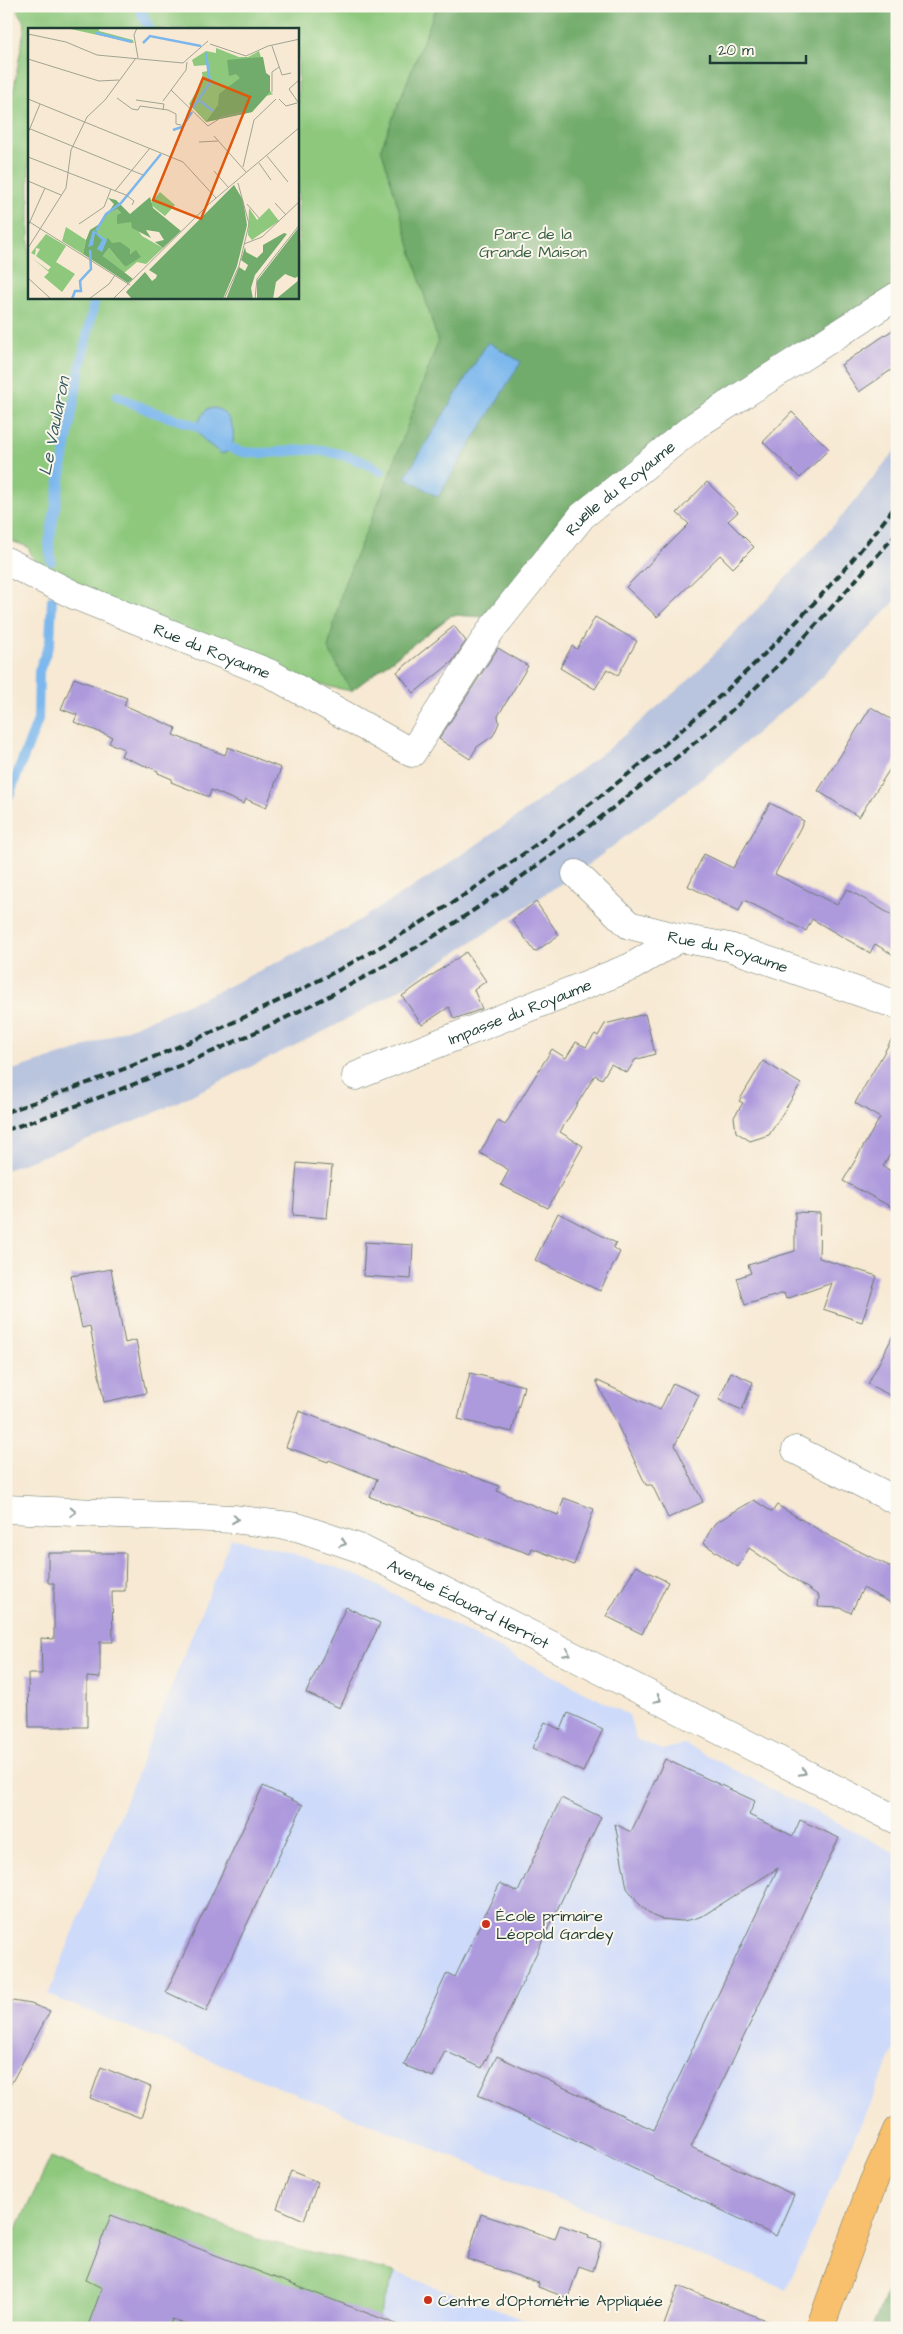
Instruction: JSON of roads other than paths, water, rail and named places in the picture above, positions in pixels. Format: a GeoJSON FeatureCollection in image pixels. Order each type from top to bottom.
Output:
{"type":"FeatureCollection","features":[{"type":"Feature","properties":{"kind":"main road"},"geometry":{"type":"LineString","coordinates":[[820,2328],[873,2183],[897,2130]]}},
{"type":"Feature","properties":{"kind":"street","name":"Ruelle du Royaume"},"geometry":{"type":"LineString","coordinates":[[412,752],[491,630],[582,516],[696,425],[897,296]]}},
{"type":"Feature","properties":{"kind":"street","name":"Rue du Royaume"},"geometry":{"type":"LineString","coordinates":[[6,561],[74,595],[269,673],[412,752]]}},
{"type":"Feature","properties":{"kind":"street","name":"Rue du Royaume"},"geometry":{"type":"LineString","coordinates":[[576,874],[630,925],[680,938],[729,947],[897,1005]]}},
{"type":"Feature","properties":{"kind":"street","name":"Impasse du Royaume"},"geometry":{"type":"LineString","coordinates":[[356,1076],[631,967],[680,938]]}},
{"type":"Feature","properties":{"kind":"street"},"geometry":{"type":"LineString","coordinates":[[796,1450],[897,1501]]}},
{"type":"Feature","properties":{"kind":"street","name":"Avenue Édouard Herriot"},"geometry":{"type":"LineString","coordinates":[[6,1509],[233,1519],[297,1528],[359,1548],[897,1820]]}},
{"type":"Feature","properties":{"kind":"water"},"geometry":{"type":"Polygon","coordinates":[[[488,342],[521,362],[438,497],[405,477],[488,342]]]}},
{"type":"Feature","properties":{"kind":"water"},"geometry":{"type":"Polygon","coordinates":[[[215,408],[226,414],[233,431],[231,450],[222,454],[204,440],[198,430],[201,417],[207,409],[215,408]]]}},
{"type":"Feature","properties":{"kind":"waterway","name":"Le Vaularon"},"geometry":{"type":"LineString","coordinates":[[139,6],[149,28]]}},
{"type":"Feature","properties":{"kind":"waterway","name":"Le Vaularon"},"geometry":{"type":"LineString","coordinates":[[51,561],[49,543],[78,378],[95,299]]}},
{"type":"Feature","properties":{"kind":"waterway"},"geometry":{"type":"LineString","coordinates":[[117,396],[150,411],[197,426],[208,433]]}},
{"type":"Feature","properties":{"kind":"waterway"},"geometry":{"type":"LineString","coordinates":[[222,443],[232,449],[255,453],[304,450],[333,452],[358,460],[381,471]]}},
{"type":"Feature","properties":{"kind":"waterway","name":"Le Vaularon"},"geometry":{"type":"LineString","coordinates":[[6,803],[38,720],[39,671],[50,642],[52,600]]}},
{"type":"Feature","properties":{"kind":"railway"},"geometry":{"type":"LineString","coordinates":[[6,1112],[157,1056],[303,989],[426,920],[482,883],[617,783],[656,752],[730,687],[801,617],[834,581],[897,504]]}},
{"type":"Feature","properties":{"kind":"railway"},"geometry":{"type":"LineString","coordinates":[[6,1130],[162,1073],[263,1028],[362,978],[410,951],[466,915],[575,837],[695,743],[755,688],[797,645],[897,533]]}},
{"type":"Feature","properties":{"kind":"place","name":"École primaire Léopold Gardey"},"geometry":{"type":"Point","coordinates":[486,1924]}},
{"type":"Feature","properties":{"kind":"place","name":"Centre d'Optométrie Appliquée"},"geometry":{"type":"Point","coordinates":[428,2300]}},
{"type":"Feature","properties":{"kind":"park label","name":"Parc de la Grande Maison"},"geometry":{"type":"Point","coordinates":[533,242]}}]}
